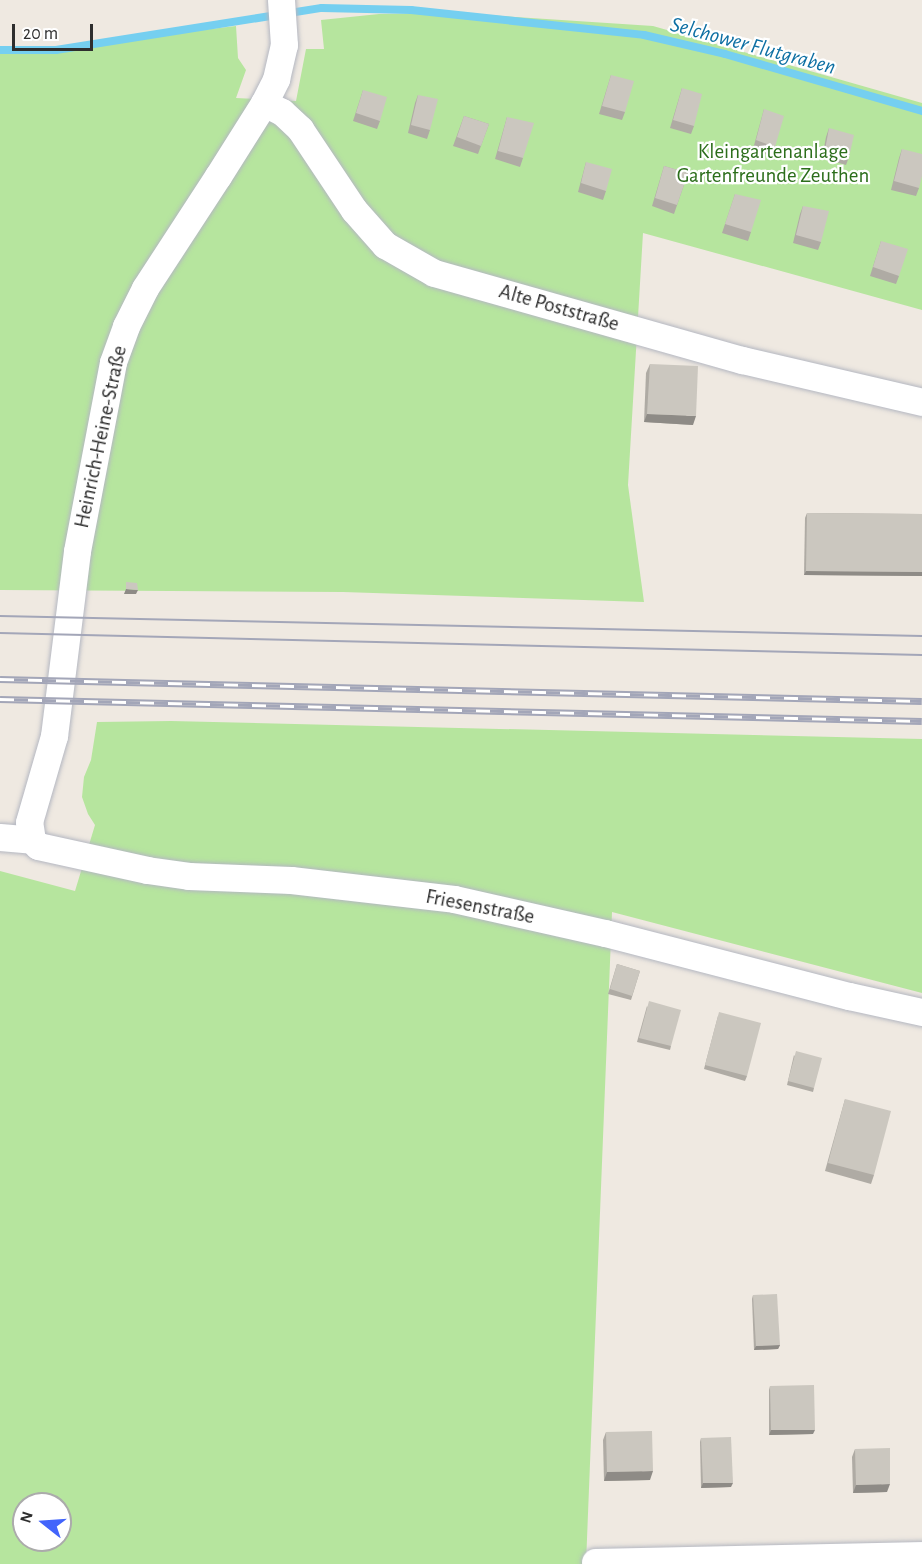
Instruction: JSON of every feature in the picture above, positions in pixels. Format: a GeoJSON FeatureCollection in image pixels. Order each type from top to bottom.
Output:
{"type":"FeatureCollection","features":[{"type":"Feature","properties":{"kind":"street","name":"Heinrich-Heine-Straße"},"geometry":{"type":"LineString","coordinates":[[32,840],[29,822],[54,736],[77,551],[113,362],[126,326],[145,288],[264,104],[276,79],[284,45],[281,0]]}},
{"type":"Feature","properties":{"kind":"street","name":"Alte Poststraße"},"geometry":{"type":"LineString","coordinates":[[264,104],[282,112],[300,129],[354,210],[385,245],[434,273],[742,360],[922,402]]}},
{"type":"Feature","properties":{"kind":"street","name":"Friesenstraße"},"geometry":{"type":"LineString","coordinates":[[0,837],[32,840],[38,846],[147,870],[189,876],[291,880],[454,899],[605,933],[849,996],[922,1012]]}},
{"type":"Feature","properties":{"kind":"street"},"geometry":{"type":"LineString","coordinates":[[595,1562],[922,1555]]}},
{"type":"Feature","properties":{"kind":"green space","name":"Kleingartenanlage Gartenfreunde Zeuthen"},"geometry":{"type":"Polygon","coordinates":[[[456,13],[653,26],[922,103],[922,310],[643,233],[628,485],[644,602],[343,592],[0,590],[0,54],[236,26],[238,58],[246,70],[236,98],[296,101],[306,49],[324,49],[321,20],[379,14],[456,13]]]}},
{"type":"Feature","properties":{"kind":"green space"},"geometry":{"type":"Polygon","coordinates":[[[171,721],[922,739],[922,993],[612,912],[586,1564],[0,1564],[0,871],[75,891],[95,825],[82,797],[84,777],[91,760],[97,722],[171,721]]]}},
{"type":"Feature","properties":{"kind":"building"},"geometry":{"type":"Polygon","coordinates":[[[611,75],[634,81],[625,112],[602,106],[611,75]]]}},
{"type":"Feature","properties":{"kind":"building"},"geometry":{"type":"Polygon","coordinates":[[[682,88],[702,94],[694,126],[673,120],[682,88]]]}},
{"type":"Feature","properties":{"kind":"building"},"geometry":{"type":"Polygon","coordinates":[[[363,90],[387,97],[380,121],[356,113],[363,90]]]}},
{"type":"Feature","properties":{"kind":"building"},"geometry":{"type":"Polygon","coordinates":[[[418,95],[438,99],[430,130],[411,125],[418,95]]]}},
{"type":"Feature","properties":{"kind":"building"},"geometry":{"type":"Polygon","coordinates":[[[764,109],[784,116],[775,147],[756,140],[764,109]]]}},
{"type":"Feature","properties":{"kind":"building"},"geometry":{"type":"Polygon","coordinates":[[[464,116],[489,124],[481,146],[457,137],[464,116]]]}},
{"type":"Feature","properties":{"kind":"building"},"geometry":{"type":"Polygon","coordinates":[[[507,117],[534,123],[523,158],[498,151],[507,117]]]}},
{"type":"Feature","properties":{"kind":"building"},"geometry":{"type":"Polygon","coordinates":[[[829,128],[854,135],[849,157],[825,150],[829,128]]]}},
{"type":"Feature","properties":{"kind":"building"},"geometry":{"type":"Polygon","coordinates":[[[902,149],[922,154],[922,176],[919,188],[894,181],[902,149]]]}},
{"type":"Feature","properties":{"kind":"building"},"geometry":{"type":"Polygon","coordinates":[[[586,162],[612,169],[606,191],[581,183],[586,162]]]}},
{"type":"Feature","properties":{"kind":"building"},"geometry":{"type":"Polygon","coordinates":[[[664,166],[688,173],[677,205],[655,198],[664,166]]]}},
{"type":"Feature","properties":{"kind":"building"},"geometry":{"type":"Polygon","coordinates":[[[735,194],[761,200],[751,232],[725,224],[735,194]]]}},
{"type":"Feature","properties":{"kind":"building"},"geometry":{"type":"Polygon","coordinates":[[[803,206],[829,211],[821,242],[796,235],[803,206]]]}},
{"type":"Feature","properties":{"kind":"building"},"geometry":{"type":"Polygon","coordinates":[[[881,241],[908,249],[899,276],[873,267],[881,241]]]}},
{"type":"Feature","properties":{"kind":"building"},"geometry":{"type":"Polygon","coordinates":[[[650,364],[698,366],[696,416],[647,414],[650,364]]]}},
{"type":"Feature","properties":{"kind":"building"},"geometry":{"type":"Polygon","coordinates":[[[807,513],[922,514],[922,572],[806,571],[807,513]]]}},
{"type":"Feature","properties":{"kind":"building"},"geometry":{"type":"Polygon","coordinates":[[[126,582],[137,583],[138,590],[126,589],[126,582]]]}},
{"type":"Feature","properties":{"kind":"building"},"geometry":{"type":"Polygon","coordinates":[[[617,964],[640,971],[632,996],[610,989],[617,964]]]}},
{"type":"Feature","properties":{"kind":"building"},"geometry":{"type":"Polygon","coordinates":[[[649,1001],[681,1010],[671,1046],[639,1038],[649,1001]]]}},
{"type":"Feature","properties":{"kind":"building"},"geometry":{"type":"Polygon","coordinates":[[[719,1012],[761,1023],[747,1076],[705,1065],[719,1012]]]}},
{"type":"Feature","properties":{"kind":"building"},"geometry":{"type":"Polygon","coordinates":[[[796,1051],[822,1058],[814,1088],[788,1081],[796,1051]]]}},
{"type":"Feature","properties":{"kind":"building"},"geometry":{"type":"Polygon","coordinates":[[[845,1099],[891,1111],[874,1175],[828,1163],[845,1099]]]}},
{"type":"Feature","properties":{"kind":"building"},"geometry":{"type":"Polygon","coordinates":[[[777,1294],[780,1345],[756,1346],[753,1295],[777,1294]]]}},
{"type":"Feature","properties":{"kind":"building"},"geometry":{"type":"Polygon","coordinates":[[[814,1385],[815,1430],[771,1430],[770,1386],[814,1385]]]}},
{"type":"Feature","properties":{"kind":"building"},"geometry":{"type":"Polygon","coordinates":[[[652,1431],[653,1471],[607,1472],[606,1432],[652,1431]]]}},
{"type":"Feature","properties":{"kind":"building"},"geometry":{"type":"Polygon","coordinates":[[[731,1437],[733,1483],[703,1483],[701,1438],[731,1437]]]}},
{"type":"Feature","properties":{"kind":"building"},"geometry":{"type":"Polygon","coordinates":[[[890,1448],[890,1484],[856,1485],[855,1449],[890,1448]]]}},
{"type":"Feature","properties":{"kind":"waterway","name":"Selchower Flutgraben"},"geometry":{"type":"LineString","coordinates":[[0,50],[56,50],[322,8],[411,10],[644,35],[725,54],[922,111]]}},
{"type":"Feature","properties":{"kind":"tram line"},"geometry":{"type":"LineString","coordinates":[[0,616],[922,636]]}},
{"type":"Feature","properties":{"kind":"tram line"},"geometry":{"type":"LineString","coordinates":[[0,633],[922,655]]}},
{"type":"Feature","properties":{"kind":"railway"},"geometry":{"type":"LineString","coordinates":[[0,679],[922,701]]}},
{"type":"Feature","properties":{"kind":"railway"},"geometry":{"type":"LineString","coordinates":[[0,699],[922,721]]}}]}
